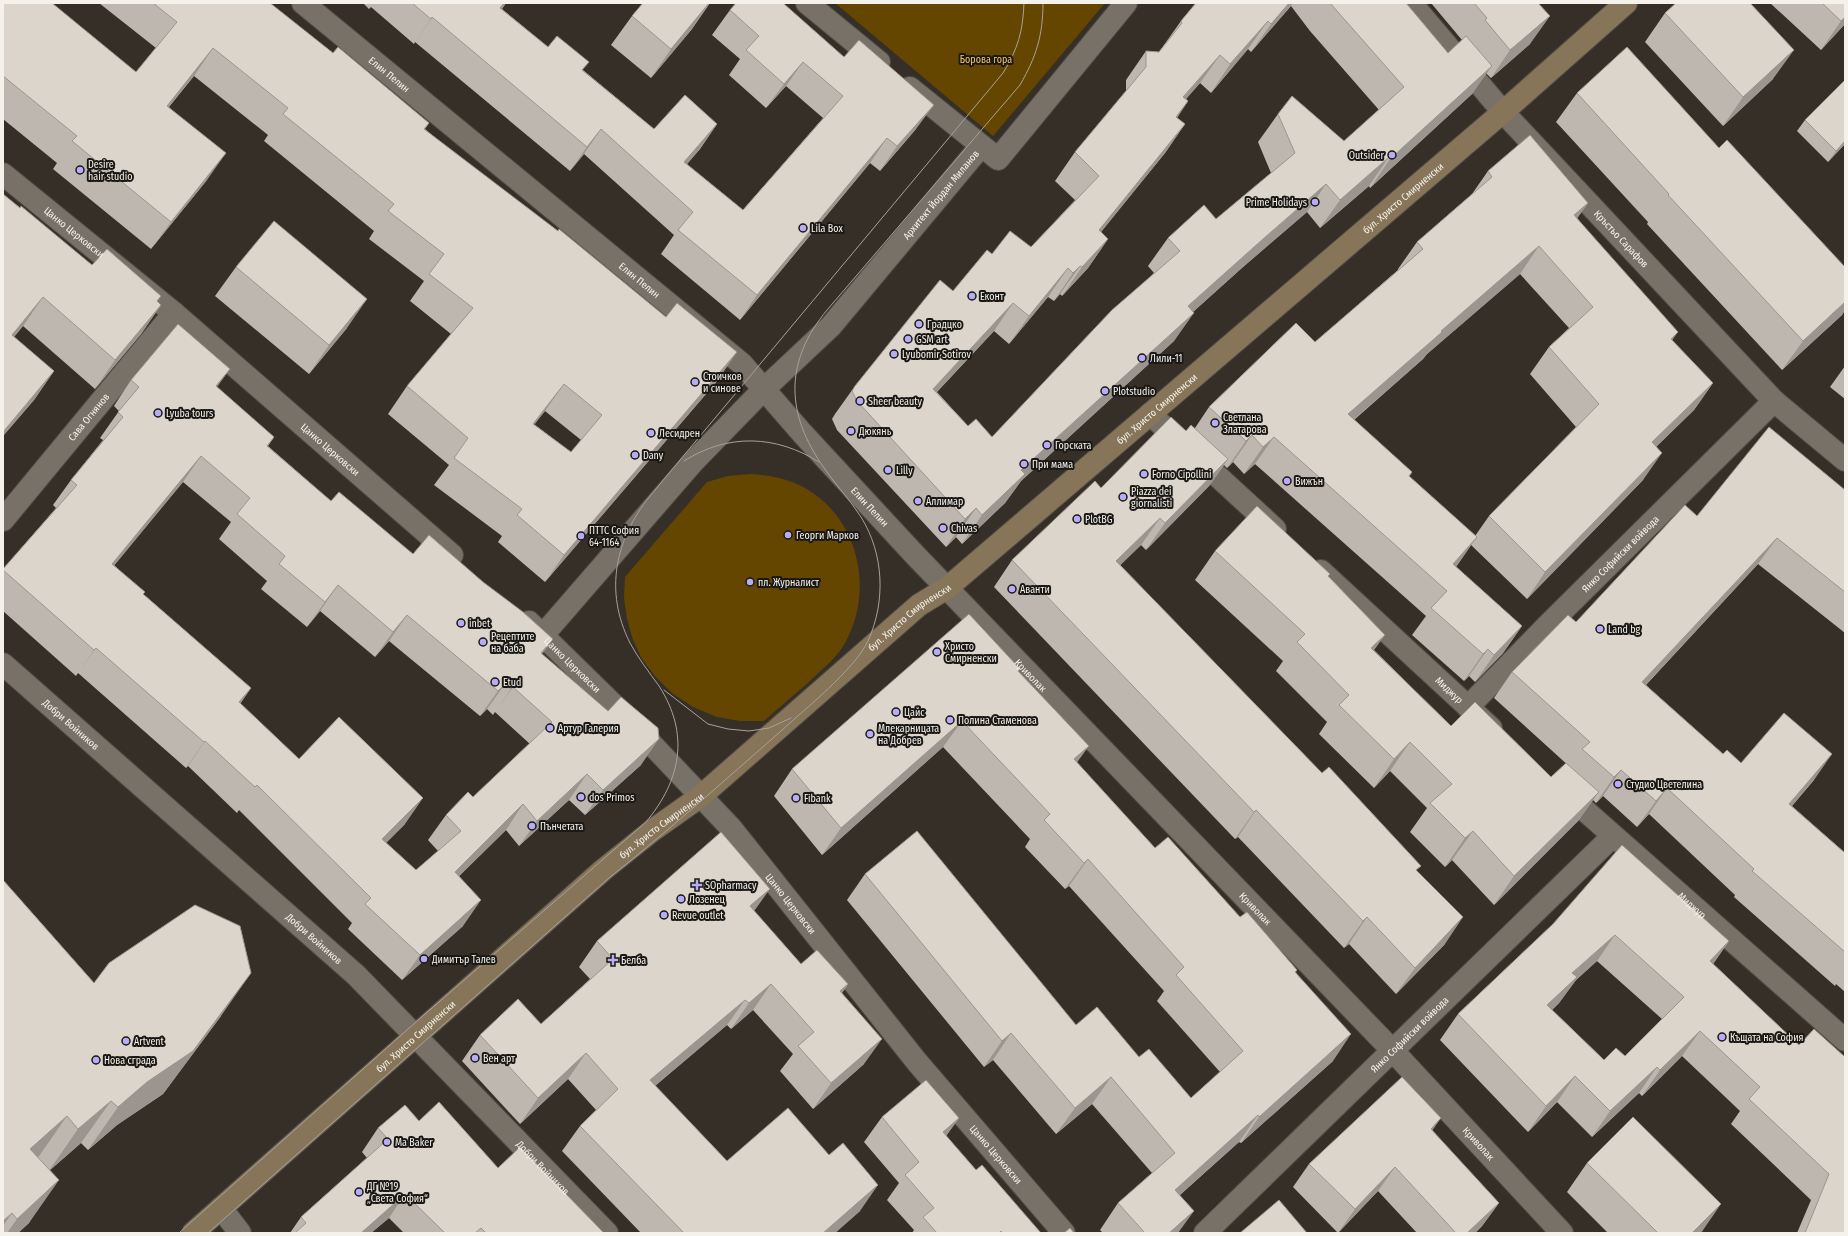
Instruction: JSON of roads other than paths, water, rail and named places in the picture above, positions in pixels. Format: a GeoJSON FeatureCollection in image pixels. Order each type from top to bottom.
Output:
{"type":"FeatureCollection","features":[{"type":"Feature","properties":{"kind":"street","name":"Елин Пелин"},"geometry":{"type":"LineString","coordinates":[[303,3],[742,364],[802,434],[947,588]]}},
{"type":"Feature","properties":{"kind":"street"},"geometry":{"type":"LineString","coordinates":[[807,3],[981,146]]}},
{"type":"Feature","properties":{"kind":"street","name":"Архитект Йордан Миланов"},"geometry":{"type":"LineString","coordinates":[[764,389],[831,326],[981,146],[998,159],[1126,3]]}},
{"type":"Feature","properties":{"kind":"street","name":"Кръстьо Сарафов"},"geometry":{"type":"LineString","coordinates":[[1411,3],[1503,112],[1774,401],[1845,460]]}},
{"type":"Feature","properties":{"kind":"street","name":"бул. Христо Смирненски"},"geometry":{"type":"LineString","coordinates":[[193,1233],[603,870],[653,830],[701,796],[919,605],[947,588],[1503,112],[1626,3]]}},
{"type":"Feature","properties":{"kind":"street","name":"Цанко Церковски"},"geometry":{"type":"LineString","coordinates":[[3,174],[174,313],[466,567]]}},
{"type":"Feature","properties":{"kind":"street","name":"Сава Огнянов"},"geometry":{"type":"LineString","coordinates":[[3,520],[174,313]]}},
{"type":"Feature","properties":{"kind":"street"},"geometry":{"type":"LineString","coordinates":[[543,636],[693,462],[764,389]]}},
{"type":"Feature","properties":{"kind":"street","name":"Янко Софийски войвода"},"geometry":{"type":"LineString","coordinates":[[1468,707],[1548,625],[1774,401]]}},
{"type":"Feature","properties":{"kind":"street"},"geometry":{"type":"LineString","coordinates":[[1150,414],[1289,542]]}},
{"type":"Feature","properties":{"kind":"street","name":"Миджур"},"geometry":{"type":"LineString","coordinates":[[1306,558],[1509,743]]}},
{"type":"Feature","properties":{"kind":"street","name":"Криволак"},"geometry":{"type":"LineString","coordinates":[[947,588],[1393,1051],[1562,1233]]}},
{"type":"Feature","properties":{"kind":"street","name":"Цанко Церковски"},"geometry":{"type":"LineString","coordinates":[[513,608],[628,719],[731,828],[917,1062],[1064,1233]]}},
{"type":"Feature","properties":{"kind":"street","name":"Добри Войников"},"geometry":{"type":"LineString","coordinates":[[3,664],[356,975],[607,1233]]}},
{"type":"Feature","properties":{"kind":"street","name":"Миджур"},"geometry":{"type":"LineString","coordinates":[[1549,779],[1845,1040]]}},
{"type":"Feature","properties":{"kind":"street","name":"Янко Софийски войвода"},"geometry":{"type":"LineString","coordinates":[[1205,1233],[1613,836]]}},
{"type":"Feature","properties":{"kind":"street"},"geometry":{"type":"LineString","coordinates":[[221,1208],[240,1233]]}},
{"type":"Feature","properties":{"kind":"tram line"},"geometry":{"type":"LineString","coordinates":[[179,1233],[408,1029],[646,822],[658,806],[674,773],[678,739],[675,722],[669,704],[659,686],[640,660],[630,643],[622,624],[617,604],[617,566],[621,548],[628,530],[650,496],[1003,73],[1019,40],[1024,3]]}},
{"type":"Feature","properties":{"kind":"tram line"},"geometry":{"type":"LineString","coordinates":[[208,1233],[609,878],[696,806],[829,688],[852,664],[861,652],[868,641],[878,610],[880,594],[878,562],[869,531],[861,517],[820,462],[801,423],[796,404],[795,385],[798,366],[804,347],[813,329],[827,310],[1020,85],[1038,46],[1042,26],[1043,3]]}},
{"type":"Feature","properties":{"kind":"tram line"},"geometry":{"type":"LineString","coordinates":[[684,461],[701,452],[718,446],[735,442],[752,441],[769,442],[786,447],[803,453],[819,462]]}},
{"type":"Feature","properties":{"kind":"tram line"},"geometry":{"type":"LineString","coordinates":[[664,690],[708,724],[728,729],[749,731],[769,728],[791,718]]}},
{"type":"Feature","properties":{"kind":"place","name":"Outsider"},"geometry":{"type":"Point","coordinates":[1392,155]}},
{"type":"Feature","properties":{"kind":"place","name":"Desire hair studio"},"geometry":{"type":"Point","coordinates":[80,170]}},
{"type":"Feature","properties":{"kind":"place","name":"Prime Holidays"},"geometry":{"type":"Point","coordinates":[1315,202]}},
{"type":"Feature","properties":{"kind":"place","name":"Lila Box"},"geometry":{"type":"Point","coordinates":[803,228]}},
{"type":"Feature","properties":{"kind":"place","name":"Еконт"},"geometry":{"type":"Point","coordinates":[972,296]}},
{"type":"Feature","properties":{"kind":"place","name":"Градцко"},"geometry":{"type":"Point","coordinates":[919,324]}},
{"type":"Feature","properties":{"kind":"place","name":"GSM art"},"geometry":{"type":"Point","coordinates":[908,339]}},
{"type":"Feature","properties":{"kind":"place","name":"Lyubomir Sotirov"},"geometry":{"type":"Point","coordinates":[894,354]}},
{"type":"Feature","properties":{"kind":"place","name":"Лили-11"},"geometry":{"type":"Point","coordinates":[1142,358]}},
{"type":"Feature","properties":{"kind":"place","name":"Стоичков и синове"},"geometry":{"type":"Point","coordinates":[695,382]}},
{"type":"Feature","properties":{"kind":"place","name":"Plotstudio"},"geometry":{"type":"Point","coordinates":[1105,391]}},
{"type":"Feature","properties":{"kind":"place","name":"Sheer beauty"},"geometry":{"type":"Point","coordinates":[860,401]}},
{"type":"Feature","properties":{"kind":"place","name":"Lyuba tours"},"geometry":{"type":"Point","coordinates":[158,413]}},
{"type":"Feature","properties":{"kind":"place","name":"Светлана Златарова"},"geometry":{"type":"Point","coordinates":[1215,423]}},
{"type":"Feature","properties":{"kind":"place","name":"Дюкянь"},"geometry":{"type":"Point","coordinates":[851,431]}},
{"type":"Feature","properties":{"kind":"place","name":"Лесидрен"},"geometry":{"type":"Point","coordinates":[651,433]}},
{"type":"Feature","properties":{"kind":"place","name":"Горската"},"geometry":{"type":"Point","coordinates":[1047,445]}},
{"type":"Feature","properties":{"kind":"place","name":"Dany"},"geometry":{"type":"Point","coordinates":[635,455]}},
{"type":"Feature","properties":{"kind":"place","name":"При мама"},"geometry":{"type":"Point","coordinates":[1024,464]}},
{"type":"Feature","properties":{"kind":"place","name":"Lilly"},"geometry":{"type":"Point","coordinates":[888,470]}},
{"type":"Feature","properties":{"kind":"place","name":"Forno Cipollini"},"geometry":{"type":"Point","coordinates":[1144,474]}},
{"type":"Feature","properties":{"kind":"place","name":"Вижън"},"geometry":{"type":"Point","coordinates":[1287,481]}},
{"type":"Feature","properties":{"kind":"place","name":"Piazza dei giornalisti"},"geometry":{"type":"Point","coordinates":[1123,497]}},
{"type":"Feature","properties":{"kind":"place","name":"Аллимар"},"geometry":{"type":"Point","coordinates":[918,501]}},
{"type":"Feature","properties":{"kind":"place","name":"PlotBG"},"geometry":{"type":"Point","coordinates":[1077,519]}},
{"type":"Feature","properties":{"kind":"place","name":"Chivas"},"geometry":{"type":"Point","coordinates":[943,528]}},
{"type":"Feature","properties":{"kind":"place","name":"Георги Марков"},"geometry":{"type":"Point","coordinates":[788,535]}},
{"type":"Feature","properties":{"kind":"place","name":"ПТТС София 64-1164"},"geometry":{"type":"Point","coordinates":[581,536]}},
{"type":"Feature","properties":{"kind":"place","name":"пл. Журналист"},"geometry":{"type":"Point","coordinates":[750,582]}},
{"type":"Feature","properties":{"kind":"place","name":"Аванти"},"geometry":{"type":"Point","coordinates":[1012,589]}},
{"type":"Feature","properties":{"kind":"place","name":"inbet"},"geometry":{"type":"Point","coordinates":[461,623]}},
{"type":"Feature","properties":{"kind":"place","name":"Land bg"},"geometry":{"type":"Point","coordinates":[1600,629]}},
{"type":"Feature","properties":{"kind":"place","name":"Рецептите на баба"},"geometry":{"type":"Point","coordinates":[483,642]}},
{"type":"Feature","properties":{"kind":"place","name":"Христо Смирненски"},"geometry":{"type":"Point","coordinates":[937,652]}},
{"type":"Feature","properties":{"kind":"place","name":"Etud"},"geometry":{"type":"Point","coordinates":[495,682]}},
{"type":"Feature","properties":{"kind":"place","name":"Цайс"},"geometry":{"type":"Point","coordinates":[896,712]}},
{"type":"Feature","properties":{"kind":"place","name":"Полина Стаменова"},"geometry":{"type":"Point","coordinates":[950,720]}},
{"type":"Feature","properties":{"kind":"place","name":"Артур Галерия"},"geometry":{"type":"Point","coordinates":[550,728]}},
{"type":"Feature","properties":{"kind":"place","name":"Млекарницата на Добрев"},"geometry":{"type":"Point","coordinates":[870,734]}},
{"type":"Feature","properties":{"kind":"place","name":"Студио Цветелина"},"geometry":{"type":"Point","coordinates":[1618,784]}},
{"type":"Feature","properties":{"kind":"place","name":"dos Primos"},"geometry":{"type":"Point","coordinates":[581,797]}},
{"type":"Feature","properties":{"kind":"place","name":"Fibank"},"geometry":{"type":"Point","coordinates":[796,798]}},
{"type":"Feature","properties":{"kind":"place","name":"Пънчетата"},"geometry":{"type":"Point","coordinates":[532,826]}},
{"type":"Feature","properties":{"kind":"place","name":"SOpharmacy"},"geometry":{"type":"Point","coordinates":[697,885]}},
{"type":"Feature","properties":{"kind":"place","name":"Лозенец"},"geometry":{"type":"Point","coordinates":[681,899]}},
{"type":"Feature","properties":{"kind":"place","name":"Revue outlet"},"geometry":{"type":"Point","coordinates":[664,915]}},
{"type":"Feature","properties":{"kind":"place","name":"Димитър Талев"},"geometry":{"type":"Point","coordinates":[424,959]}},
{"type":"Feature","properties":{"kind":"place","name":"Белба"},"geometry":{"type":"Point","coordinates":[613,960]}},
{"type":"Feature","properties":{"kind":"place","name":"Къщата на София"},"geometry":{"type":"Point","coordinates":[1722,1037]}},
{"type":"Feature","properties":{"kind":"place","name":"Artvent"},"geometry":{"type":"Point","coordinates":[126,1041]}},
{"type":"Feature","properties":{"kind":"place","name":"Вен арт"},"geometry":{"type":"Point","coordinates":[475,1058]}},
{"type":"Feature","properties":{"kind":"place","name":"Нова сграда"},"geometry":{"type":"Point","coordinates":[96,1060]}},
{"type":"Feature","properties":{"kind":"place","name":"Ma Baker"},"geometry":{"type":"Point","coordinates":[387,1142]}},
{"type":"Feature","properties":{"kind":"place","name":"ДГ №19 „Света София“"},"geometry":{"type":"Point","coordinates":[359,1192]}},
{"type":"Feature","properties":{"kind":"park label","name":"Борова гора"},"geometry":{"type":"Point","coordinates":[986,59]}}]}
